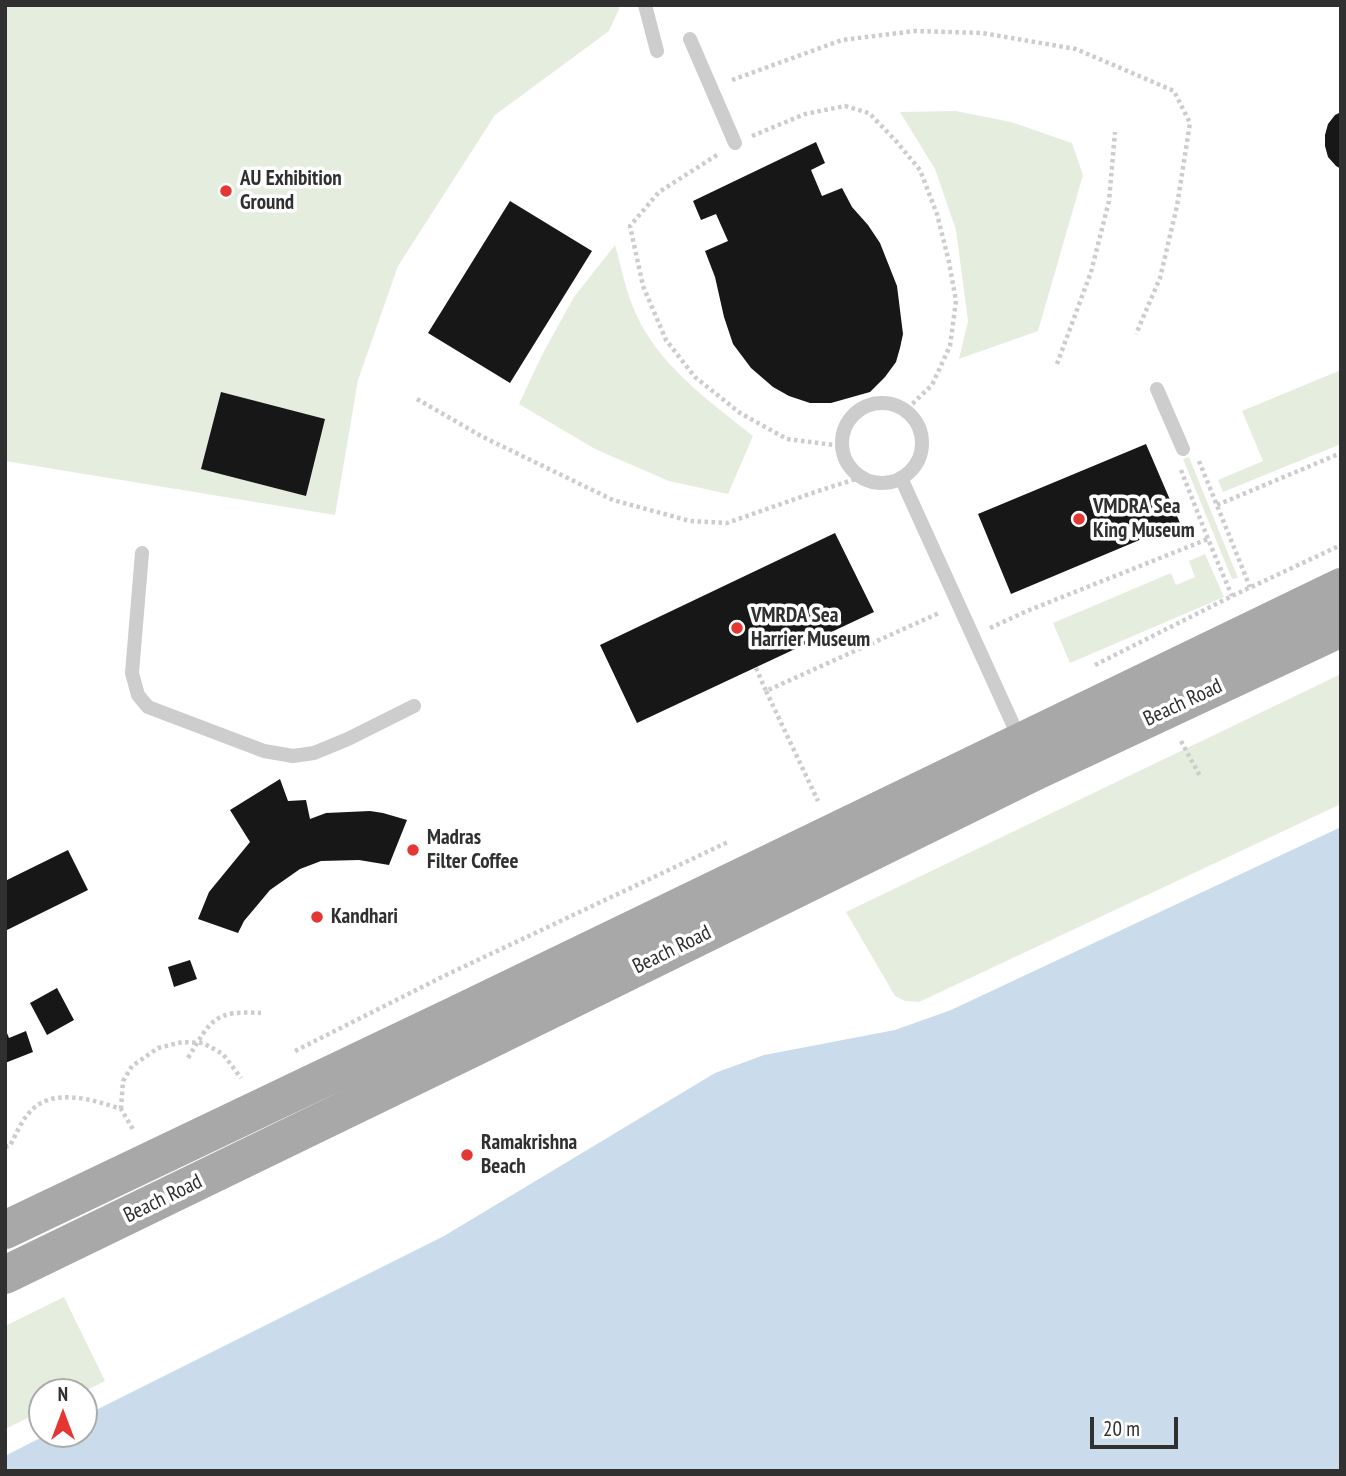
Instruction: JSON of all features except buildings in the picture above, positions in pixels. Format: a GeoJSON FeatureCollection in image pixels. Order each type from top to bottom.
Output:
{"type":"FeatureCollection","features":[{"type":"Feature","properties":{"kind":"main road","name":"Beach Road"},"geometry":{"type":"LineString","coordinates":[[5,1275],[488,1020],[1028,757],[1341,587]]}},
{"type":"Feature","properties":{"kind":"main road","name":"Beach Road"},"geometry":{"type":"LineString","coordinates":[[1028,757],[1341,628]]}},
{"type":"Feature","properties":{"kind":"main road","name":"Beach Road"},"geometry":{"type":"LineString","coordinates":[[5,1230],[488,1020]]}},
{"type":"Feature","properties":{"kind":"lane"},"geometry":{"type":"LineString","coordinates":[[645,5],[657,51]]}},
{"type":"Feature","properties":{"kind":"lane"},"geometry":{"type":"LineString","coordinates":[[690,39],[735,143]]}},
{"type":"Feature","properties":{"kind":"lane"},"geometry":{"type":"LineString","coordinates":[[1157,389],[1183,449]]}},
{"type":"Feature","properties":{"kind":"lane"},"geometry":{"type":"LineString","coordinates":[[881,402],[906,410],[921,431],[920,458],[912,470],[889,482],[875,482],[862,477],[852,469],[842,446],[848,421],[857,411],[881,402]]}},
{"type":"Feature","properties":{"kind":"lane"},"geometry":{"type":"LineString","coordinates":[[901,478],[1028,757]]}},
{"type":"Feature","properties":{"kind":"lane"},"geometry":{"type":"LineString","coordinates":[[142,553],[132,673],[138,695],[148,707],[264,751],[293,755],[314,753],[414,706]]}},
{"type":"Feature","properties":{"kind":"path"},"geometry":{"type":"LineString","coordinates":[[732,80],[842,40],[915,31],[982,33],[1076,49],[1174,90],[1191,123],[1177,206],[1160,278],[1136,334]]}},
{"type":"Feature","properties":{"kind":"path"},"geometry":{"type":"LineString","coordinates":[[842,446],[787,439],[740,413],[695,377],[666,340],[643,286],[630,226],[659,192],[735,143],[805,114],[845,106],[869,113],[920,170],[940,226],[956,301],[950,346],[937,375],[932,385],[906,410]]}},
{"type":"Feature","properties":{"kind":"path"},"geometry":{"type":"LineString","coordinates":[[1057,364],[1091,272],[1109,201],[1115,132]]}},
{"type":"Feature","properties":{"kind":"path"},"geometry":{"type":"LineString","coordinates":[[417,399],[481,436],[613,500],[690,521],[727,523],[862,477]]}},
{"type":"Feature","properties":{"kind":"path"},"geometry":{"type":"LineString","coordinates":[[1217,505],[1341,453]]}},
{"type":"Feature","properties":{"kind":"path"},"geometry":{"type":"LineString","coordinates":[[1198,458],[1250,587]]}},
{"type":"Feature","properties":{"kind":"path"},"geometry":{"type":"LineString","coordinates":[[1179,465],[1232,596]]}},
{"type":"Feature","properties":{"kind":"path"},"geometry":{"type":"LineString","coordinates":[[973,635],[1208,539]]}},
{"type":"Feature","properties":{"kind":"path"},"geometry":{"type":"LineString","coordinates":[[1084,671],[1250,587],[1341,545]]}},
{"type":"Feature","properties":{"kind":"path"},"geometry":{"type":"LineString","coordinates":[[766,691],[958,603]]}},
{"type":"Feature","properties":{"kind":"path"},"geometry":{"type":"LineString","coordinates":[[756,667],[818,800]]}},
{"type":"Feature","properties":{"kind":"path"},"geometry":{"type":"LineString","coordinates":[[1179,737],[1200,776]]}},
{"type":"Feature","properties":{"kind":"path"},"geometry":{"type":"LineString","coordinates":[[289,1054],[443,976],[730,841]]}},
{"type":"Feature","properties":{"kind":"path"},"geometry":{"type":"LineString","coordinates":[[188,1058],[214,1019],[231,1012],[261,1013]]}},
{"type":"Feature","properties":{"kind":"path"},"geometry":{"type":"LineString","coordinates":[[122,1136],[134,1130],[121,1109],[123,1081],[132,1066],[158,1048],[182,1042],[203,1043],[223,1054],[241,1078]]}},
{"type":"Feature","properties":{"kind":"path"},"geometry":{"type":"LineString","coordinates":[[5,1147],[10,1146],[30,1111],[40,1103],[77,1096],[121,1109]]}},
{"type":"Feature","properties":{"kind":"green space","name":"AU Exhibition Ground"},"geometry":{"type":"Polygon","coordinates":[[[5,5],[619,5],[619,9],[609,31],[495,115],[398,266],[358,380],[335,515],[5,461],[5,5]]]}},
{"type":"Feature","properties":{"kind":"green space"},"geometry":{"type":"Polygon","coordinates":[[[956,111],[1011,122],[1072,143],[1083,175],[1038,331],[959,359],[968,321],[956,230],[935,169],[900,112],[956,111]]]}},
{"type":"Feature","properties":{"kind":"green space"},"geometry":{"type":"Polygon","coordinates":[[[615,245],[633,307],[655,346],[684,379],[753,436],[728,494],[669,481],[595,449],[519,404],[574,297],[615,245]]]}},
{"type":"Feature","properties":{"kind":"green space"},"geometry":{"type":"Polygon","coordinates":[[[1341,370],[1341,444],[1223,492],[1218,480],[1263,461],[1242,411],[1341,370]]]}},
{"type":"Feature","properties":{"kind":"green space"},"geometry":{"type":"Polygon","coordinates":[[[1189,457],[1238,578],[1232,579],[1183,459],[1189,457]]]}},
{"type":"Feature","properties":{"kind":"green space"},"geometry":{"type":"Polygon","coordinates":[[[1205,554],[1224,597],[1070,663],[1053,623],[1171,573],[1176,585],[1195,577],[1189,561],[1205,554]]]}},
{"type":"Feature","properties":{"kind":"green space"},"geometry":{"type":"Polygon","coordinates":[[[1341,674],[1341,804],[919,1002],[905,1001],[895,996],[846,912],[1341,674]]]}},
{"type":"Feature","properties":{"kind":"green space"},"geometry":{"type":"Polygon","coordinates":[[[64,1297],[105,1381],[98,1384],[98,1378],[28,1378],[28,1418],[5,1429],[5,1326],[64,1297]]]}},
{"type":"Feature","properties":{"kind":"water"},"geometry":{"type":"Polygon","coordinates":[[[1341,827],[1341,1471],[5,1471],[5,1456],[28,1444],[28,1448],[98,1448],[98,1409],[444,1236],[715,1073],[764,1055],[895,1030],[951,1010],[1341,827]]]}},
{"type":"Feature","properties":{"kind":"place","name":"AU Exhibition Ground"},"geometry":{"type":"Point","coordinates":[226,191]}},
{"type":"Feature","properties":{"kind":"place","name":"VMDRA Sea King Museum"},"geometry":{"type":"Point","coordinates":[1079,519]}},
{"type":"Feature","properties":{"kind":"place","name":"VMRDA Sea Harrier Museum"},"geometry":{"type":"Point","coordinates":[737,628]}},
{"type":"Feature","properties":{"kind":"place","name":"Madras Filter Coffee"},"geometry":{"type":"Point","coordinates":[413,850]}},
{"type":"Feature","properties":{"kind":"place","name":"Kandhari"},"geometry":{"type":"Point","coordinates":[317,917]}},
{"type":"Feature","properties":{"kind":"place","name":"Ramakrishna Beach"},"geometry":{"type":"Point","coordinates":[467,1155]}}]}
